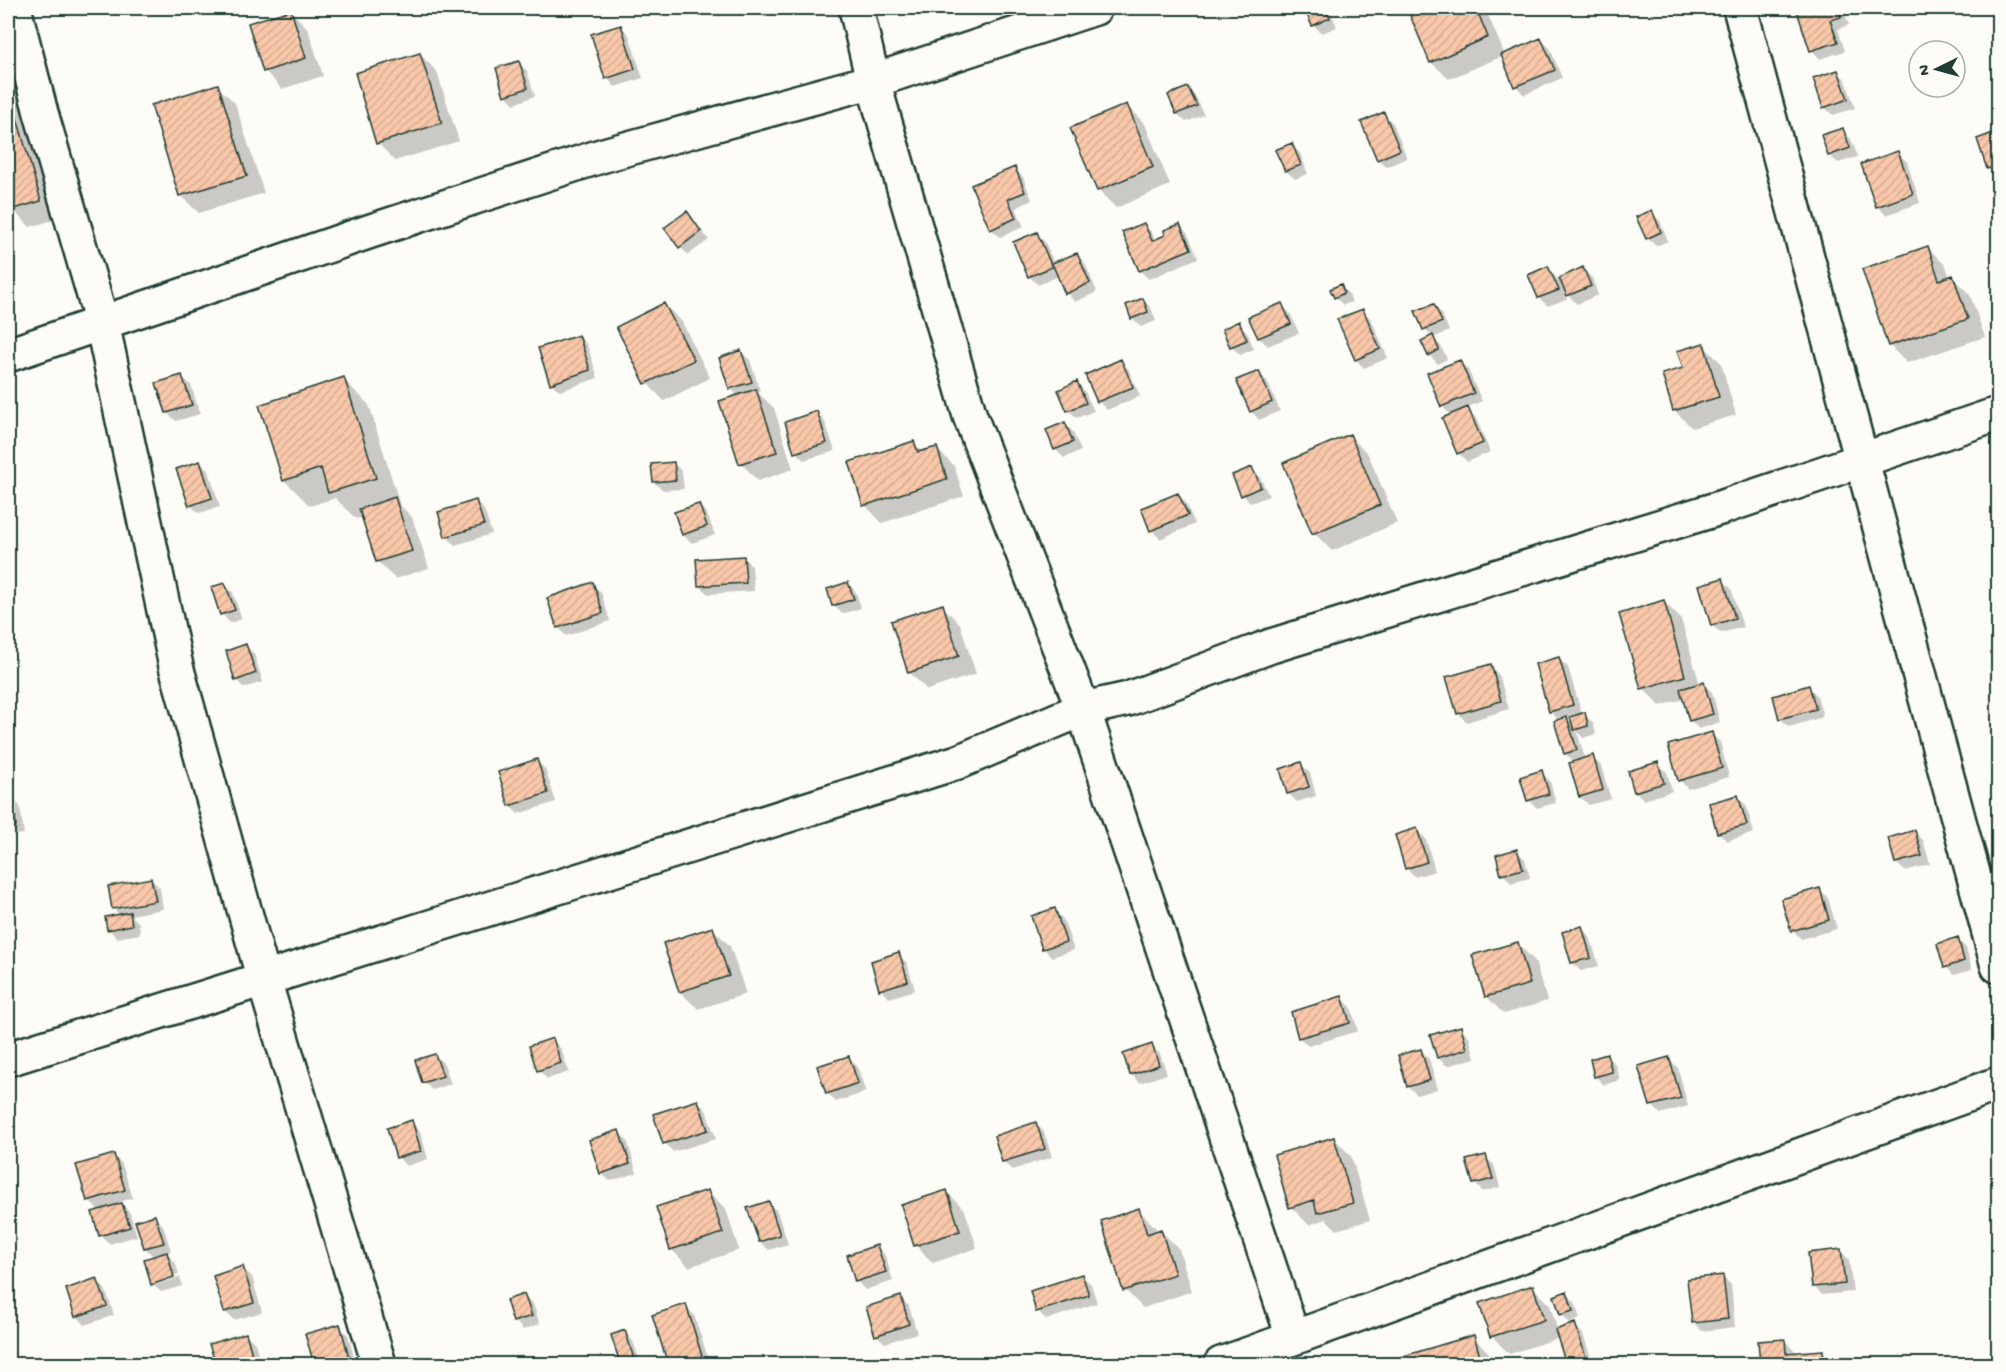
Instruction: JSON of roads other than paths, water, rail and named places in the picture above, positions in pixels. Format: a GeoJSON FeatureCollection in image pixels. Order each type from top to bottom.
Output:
{"type":"FeatureCollection","features":[{"type":"Feature","properties":{"kind":"street"},"geometry":{"type":"LineString","coordinates":[[15,8],[41,113],[102,323],[176,666],[264,980],[379,1365]]}},
{"type":"Feature","properties":{"kind":"street"},"geometry":{"type":"LineString","coordinates":[[856,8],[873,81],[970,416],[1083,709],[1293,1337]]}},
{"type":"Feature","properties":{"kind":"street"},"geometry":{"type":"LineString","coordinates":[[8,355],[371,231],[604,155],[873,81],[1095,8]]}},
{"type":"Feature","properties":{"kind":"street"},"geometry":{"type":"LineString","coordinates":[[1740,8],[1998,966]]}},
{"type":"Feature","properties":{"kind":"street"},"geometry":{"type":"LineString","coordinates":[[8,1059],[958,762],[1083,709],[1128,699],[1271,646],[1720,508],[1998,414]]}},
{"type":"Feature","properties":{"kind":"street"},"geometry":{"type":"LineString","coordinates":[[1221,1365],[1293,1337],[1998,1084]]}}]}
